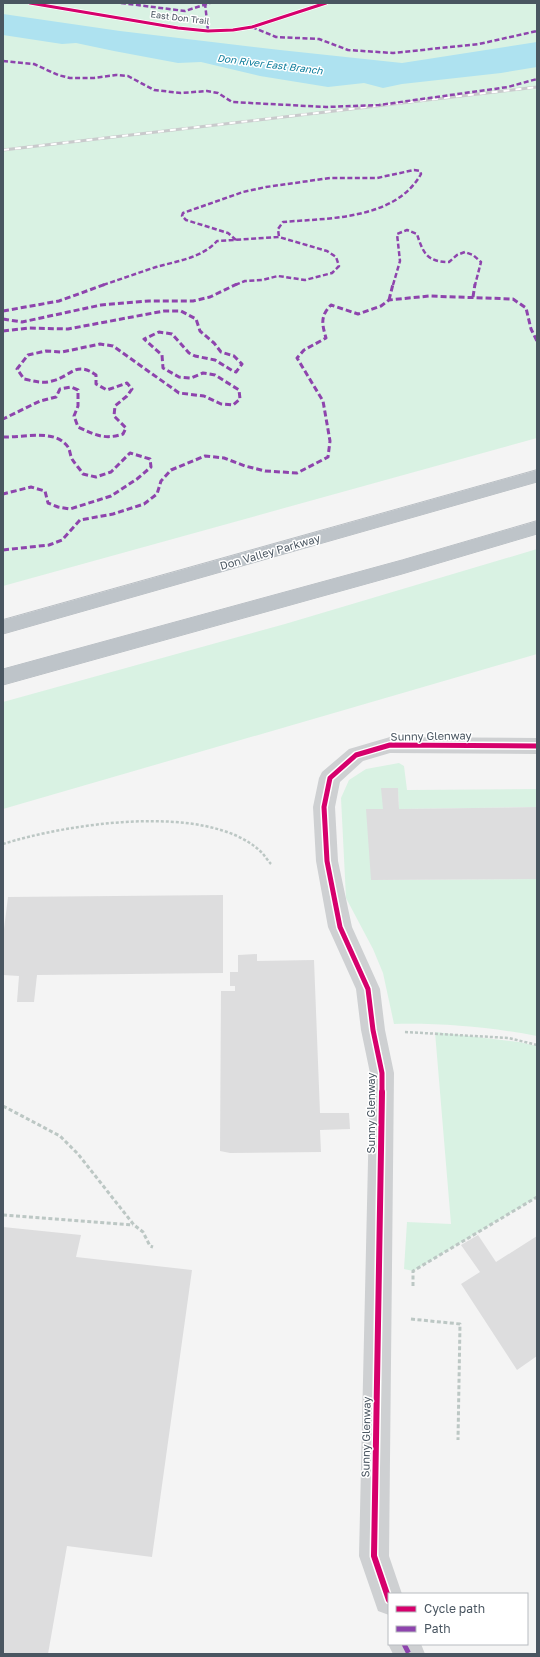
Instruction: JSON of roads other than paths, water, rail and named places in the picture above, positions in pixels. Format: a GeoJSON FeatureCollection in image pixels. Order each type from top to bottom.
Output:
{"type":"FeatureCollection","features":[{"type":"Feature","properties":{"kind":"highway","name":"Don Valley Parkway"},"geometry":{"type":"LineString","coordinates":[[3,627],[537,476]]}},
{"type":"Feature","properties":{"kind":"highway"},"geometry":{"type":"LineString","coordinates":[[3,677],[402,567],[537,527]]}},
{"type":"Feature","properties":{"kind":"street","name":"Sunny Glenway"},"geometry":{"type":"LineString","coordinates":[[388,1597],[374,1556],[382,1073],[373,1030],[368,989],[340,927],[327,861],[324,807],[330,778],[356,755],[390,745],[537,746]]}},
{"type":"Feature","properties":{"kind":"street"},"geometry":{"type":"LineString","coordinates":[[404,1645],[409,1654]]}},
{"type":"Feature","properties":{"kind":"water","name":"Don River East Branch"},"geometry":{"type":"Polygon","coordinates":[[[3,14],[120,31],[402,63],[537,42],[537,67],[501,73],[402,84],[383,88],[364,83],[328,87],[260,76],[201,62],[178,63],[76,43],[62,44],[3,35],[3,14]]]}},
{"type":"Feature","properties":{"kind":"railway"},"geometry":{"type":"LineString","coordinates":[[3,150],[537,87]]}}]}
